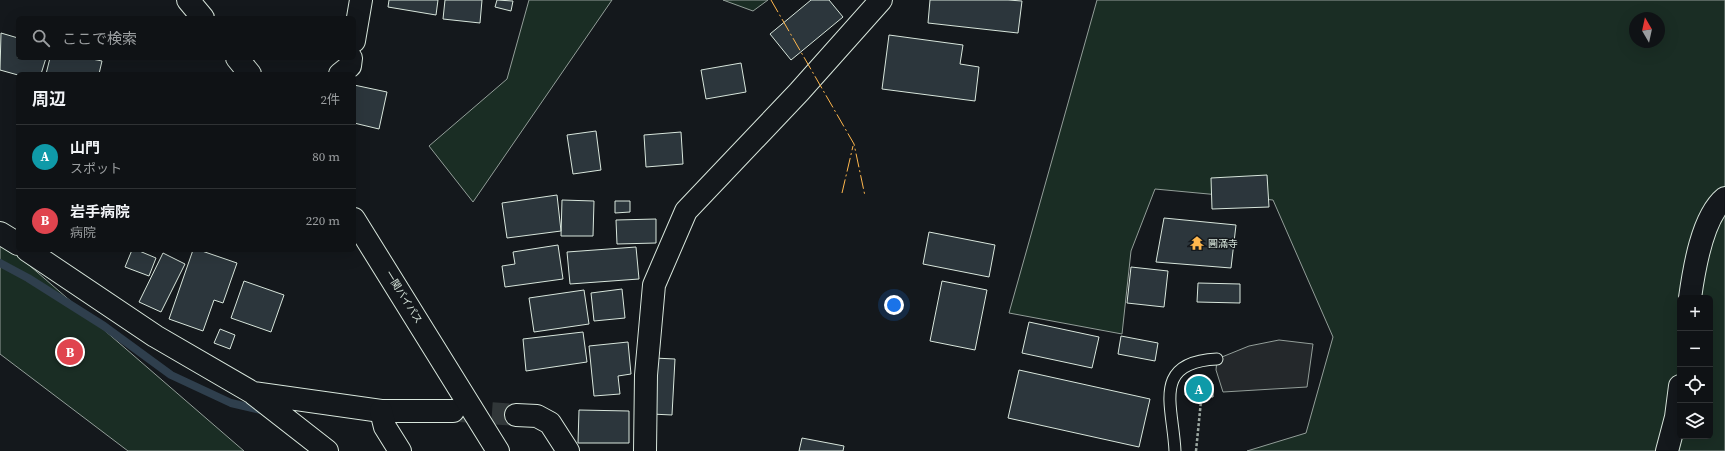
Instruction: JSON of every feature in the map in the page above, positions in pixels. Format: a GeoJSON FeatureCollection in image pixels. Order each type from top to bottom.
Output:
{"type":"FeatureCollection","features":[{"type":"Feature","properties":{"kind":"main road"},"geometry":{"type":"LineString","coordinates":[[188,0],[201,16]]}},
{"type":"Feature","properties":{"kind":"main road"},"geometry":{"type":"LineString","coordinates":[[356,29],[361,0]]}},
{"type":"Feature","properties":{"kind":"main road"},"geometry":{"type":"LineString","coordinates":[[645,451],[646,376],[654,285],[686,211],[798,92],[881,0]]}},
{"type":"Feature","properties":{"kind":"main road"},"geometry":{"type":"LineString","coordinates":[[239,60],[248,72]]}},
{"type":"Feature","properties":{"kind":"main road"},"geometry":{"type":"LineString","coordinates":[[342,72],[350,66],[351,60]]}},
{"type":"Feature","properties":{"kind":"main road"},"geometry":{"type":"LineString","coordinates":[[1691,295],[1706,226],[1719,203],[1725,198]]}},
{"type":"Feature","properties":{"kind":"main road","name":"一関バイパス"},"geometry":{"type":"LineString","coordinates":[[356,222],[498,451]]}},
{"type":"Feature","properties":{"kind":"main road"},"geometry":{"type":"LineString","coordinates":[[0,233],[16,243]]}},
{"type":"Feature","properties":{"kind":"main road"},"geometry":{"type":"LineString","coordinates":[[30,252],[155,336],[253,393],[327,451]]}},
{"type":"Feature","properties":{"kind":"main road","name":"一関バイパス"},"geometry":{"type":"LineString","coordinates":[[452,376],[483,451]]}},
{"type":"Feature","properties":{"kind":"main road"},"geometry":{"type":"LineString","coordinates":[[253,393],[380,411],[453,411]]}},
{"type":"Feature","properties":{"kind":"main road"},"geometry":{"type":"LineString","coordinates":[[1667,451],[1676,417],[1678,403]]}},
{"type":"Feature","properties":{"kind":"main road"},"geometry":{"type":"LineString","coordinates":[[380,411],[385,427],[400,451]]}},
{"type":"Feature","properties":{"kind":"main road"},"geometry":{"type":"LineString","coordinates":[[516,415],[537,416],[550,423],[568,451]]}},
{"type":"Feature","properties":{"kind":"lane"},"geometry":{"type":"LineString","coordinates":[[1175,451],[1169,397],[1170,386],[1175,374],[1185,366],[1196,361],[1217,359]]}},
{"type":"Feature","properties":{"kind":"path"},"geometry":{"type":"LineString","coordinates":[[1196,451],[1201,401]]}},
{"type":"Feature","properties":{"kind":"green space"},"geometry":{"type":"Polygon","coordinates":[[[529,0],[612,0],[473,202],[429,146],[507,79],[529,0]]]}},
{"type":"Feature","properties":{"kind":"green space"},"geometry":{"type":"Polygon","coordinates":[[[723,0],[768,0],[753,11],[723,0]]]}},
{"type":"Feature","properties":{"kind":"green space"},"geometry":{"type":"Polygon","coordinates":[[[1097,0],[1725,0],[1725,451],[1247,451],[1306,433],[1333,337],[1273,200],[1155,189],[1131,251],[1122,334],[1009,313],[1097,0]]]}},
{"type":"Feature","properties":{"kind":"green space"},"geometry":{"type":"Polygon","coordinates":[[[0,240],[244,451],[128,451],[0,354],[0,240]]]}},
{"type":"Feature","properties":{"kind":"shaded area"},"geometry":{"type":"Polygon","coordinates":[[[1279,340],[1313,344],[1307,387],[1223,392],[1216,370],[1217,359],[1249,346],[1279,340]]]}},
{"type":"Feature","properties":{"kind":"building"},"geometry":{"type":"Polygon","coordinates":[[[389,0],[438,0],[436,15],[388,7],[389,0]]]}},
{"type":"Feature","properties":{"kind":"building"},"geometry":{"type":"Polygon","coordinates":[[[445,0],[482,0],[480,23],[443,19],[445,0]]]}},
{"type":"Feature","properties":{"kind":"building"},"geometry":{"type":"Polygon","coordinates":[[[497,0],[513,1],[511,11],[495,7],[497,0]]]}},
{"type":"Feature","properties":{"kind":"building"},"geometry":{"type":"Polygon","coordinates":[[[811,0],[829,0],[843,17],[791,60],[770,34],[811,0]]]}},
{"type":"Feature","properties":{"kind":"building"},"geometry":{"type":"Polygon","coordinates":[[[930,0],[1022,1],[1018,33],[928,23],[930,0]]]}},
{"type":"Feature","properties":{"kind":"building"},"geometry":{"type":"Polygon","coordinates":[[[1,33],[16,37],[16,60],[45,60],[42,72],[16,72],[16,74],[0,70],[1,33]]]}},
{"type":"Feature","properties":{"kind":"building"},"geometry":{"type":"Polygon","coordinates":[[[889,35],[963,45],[960,64],[979,67],[975,101],[882,89],[889,35]]]}},
{"type":"Feature","properties":{"kind":"building"},"geometry":{"type":"Polygon","coordinates":[[[50,60],[102,61],[99,72],[46,72],[50,60]]]}},
{"type":"Feature","properties":{"kind":"building"},"geometry":{"type":"Polygon","coordinates":[[[741,63],[746,92],[706,99],[701,70],[741,63]]]}},
{"type":"Feature","properties":{"kind":"building"},"geometry":{"type":"Polygon","coordinates":[[[356,85],[387,92],[379,129],[356,123],[356,85]]]}},
{"type":"Feature","properties":{"kind":"building"},"geometry":{"type":"Polygon","coordinates":[[[596,131],[601,170],[573,174],[567,135],[596,131]]]}},
{"type":"Feature","properties":{"kind":"building"},"geometry":{"type":"Polygon","coordinates":[[[681,132],[683,164],[646,167],[644,135],[681,132]]]}},
{"type":"Feature","properties":{"kind":"building"},"geometry":{"type":"Polygon","coordinates":[[[1267,175],[1269,207],[1212,209],[1211,178],[1267,175]]]}},
{"type":"Feature","properties":{"kind":"building"},"geometry":{"type":"Polygon","coordinates":[[[557,195],[561,231],[507,238],[502,203],[557,195]]]}},
{"type":"Feature","properties":{"kind":"building"},"geometry":{"type":"Polygon","coordinates":[[[562,200],[594,201],[593,236],[561,236],[562,200]]]}},
{"type":"Feature","properties":{"kind":"building"},"geometry":{"type":"Polygon","coordinates":[[[615,201],[630,201],[630,212],[615,213],[615,201]]]}},
{"type":"Feature","properties":{"kind":"building","name":"圓滿寺"},"geometry":{"type":"Polygon","coordinates":[[[1164,218],[1236,225],[1231,268],[1156,262],[1164,218]]]}},
{"type":"Feature","properties":{"kind":"building"},"geometry":{"type":"Polygon","coordinates":[[[656,219],[656,243],[617,244],[616,220],[656,219]]]}},
{"type":"Feature","properties":{"kind":"building"},"geometry":{"type":"Polygon","coordinates":[[[929,232],[995,245],[989,277],[923,264],[929,232]]]}},
{"type":"Feature","properties":{"kind":"building"},"geometry":{"type":"Polygon","coordinates":[[[558,245],[563,279],[505,287],[502,266],[515,264],[513,252],[558,245]]]}},
{"type":"Feature","properties":{"kind":"building"},"geometry":{"type":"Polygon","coordinates":[[[636,247],[639,279],[570,284],[567,252],[636,247]]]}},
{"type":"Feature","properties":{"kind":"building"},"geometry":{"type":"Polygon","coordinates":[[[131,252],[142,252],[156,258],[149,276],[125,267],[131,252]]]}},
{"type":"Feature","properties":{"kind":"building"},"geometry":{"type":"Polygon","coordinates":[[[192,252],[205,252],[237,263],[223,303],[214,300],[203,331],[169,319],[192,252]]]}},
{"type":"Feature","properties":{"kind":"building"},"geometry":{"type":"Polygon","coordinates":[[[163,253],[185,264],[161,312],[139,302],[163,253]]]}},
{"type":"Feature","properties":{"kind":"building"},"geometry":{"type":"Polygon","coordinates":[[[1131,267],[1168,271],[1164,307],[1127,303],[1131,267]]]}},
{"type":"Feature","properties":{"kind":"building"},"geometry":{"type":"Polygon","coordinates":[[[244,281],[284,295],[271,332],[231,318],[244,281]]]}},
{"type":"Feature","properties":{"kind":"building"},"geometry":{"type":"Polygon","coordinates":[[[942,281],[987,290],[975,350],[930,341],[942,281]]]}},
{"type":"Feature","properties":{"kind":"building"},"geometry":{"type":"Polygon","coordinates":[[[1198,283],[1240,284],[1240,303],[1197,302],[1198,283]]]}},
{"type":"Feature","properties":{"kind":"building"},"geometry":{"type":"Polygon","coordinates":[[[622,289],[625,318],[594,321],[591,293],[622,289]]]}},
{"type":"Feature","properties":{"kind":"building"},"geometry":{"type":"Polygon","coordinates":[[[584,290],[589,324],[534,332],[529,298],[584,290]]]}},
{"type":"Feature","properties":{"kind":"building"},"geometry":{"type":"Polygon","coordinates":[[[1029,322],[1099,337],[1092,368],[1022,353],[1029,322]]]}},
{"type":"Feature","properties":{"kind":"building"},"geometry":{"type":"Polygon","coordinates":[[[220,329],[235,335],[230,349],[214,343],[220,329]]]}},
{"type":"Feature","properties":{"kind":"building"},"geometry":{"type":"Polygon","coordinates":[[[583,332],[587,362],[526,371],[523,339],[583,332]]]}},
{"type":"Feature","properties":{"kind":"building"},"geometry":{"type":"Polygon","coordinates":[[[1121,336],[1158,343],[1155,361],[1118,354],[1121,336]]]}},
{"type":"Feature","properties":{"kind":"building"},"geometry":{"type":"Polygon","coordinates":[[[628,342],[631,374],[618,376],[620,394],[594,396],[589,346],[628,342]]]}},
{"type":"Feature","properties":{"kind":"building"},"geometry":{"type":"Polygon","coordinates":[[[654,358],[675,359],[672,415],[651,414],[654,358]]]}},
{"type":"Feature","properties":{"kind":"building"},"geometry":{"type":"Polygon","coordinates":[[[1019,370],[1150,399],[1139,447],[1008,418],[1019,370]]]}},
{"type":"Feature","properties":{"kind":"building"},"geometry":{"type":"Polygon","coordinates":[[[1186,382],[1213,384],[1213,397],[1185,395],[1186,382]]]}},
{"type":"Feature","properties":{"kind":"building"},"geometry":{"type":"Polygon","coordinates":[[[579,410],[629,411],[629,443],[578,443],[579,410]]]}},
{"type":"Feature","properties":{"kind":"building"},"geometry":{"type":"Polygon","coordinates":[[[802,438],[844,446],[843,451],[799,451],[802,438]]]}},
{"type":"Feature","properties":{"kind":"waterway"},"geometry":{"type":"LineString","coordinates":[[0,263],[28,278],[104,326],[171,375],[231,403],[265,411]]}},
{"type":"Feature","properties":{"kind":"tunnel"},"geometry":{"type":"LineString","coordinates":[[459,411],[516,415]]}},
{"type":"Feature","properties":{"kind":"power"},"geometry":{"type":"LineString","coordinates":[[771,0],[854,144],[865,196]]}},
{"type":"Feature","properties":{"kind":"power"},"geometry":{"type":"LineString","coordinates":[[842,193],[853,146]]}},
{"type":"Feature","properties":{"kind":"place","name":"圓滿寺"},"geometry":{"type":"Point","coordinates":[1197,243]}},
{"type":"Feature","properties":{"kind":"place","name":"岩手病院"},"geometry":{"type":"Point","coordinates":[70,352]}},
{"type":"Feature","properties":{"kind":"place","name":"山門"},"geometry":{"type":"Point","coordinates":[1199,389]}}]}
